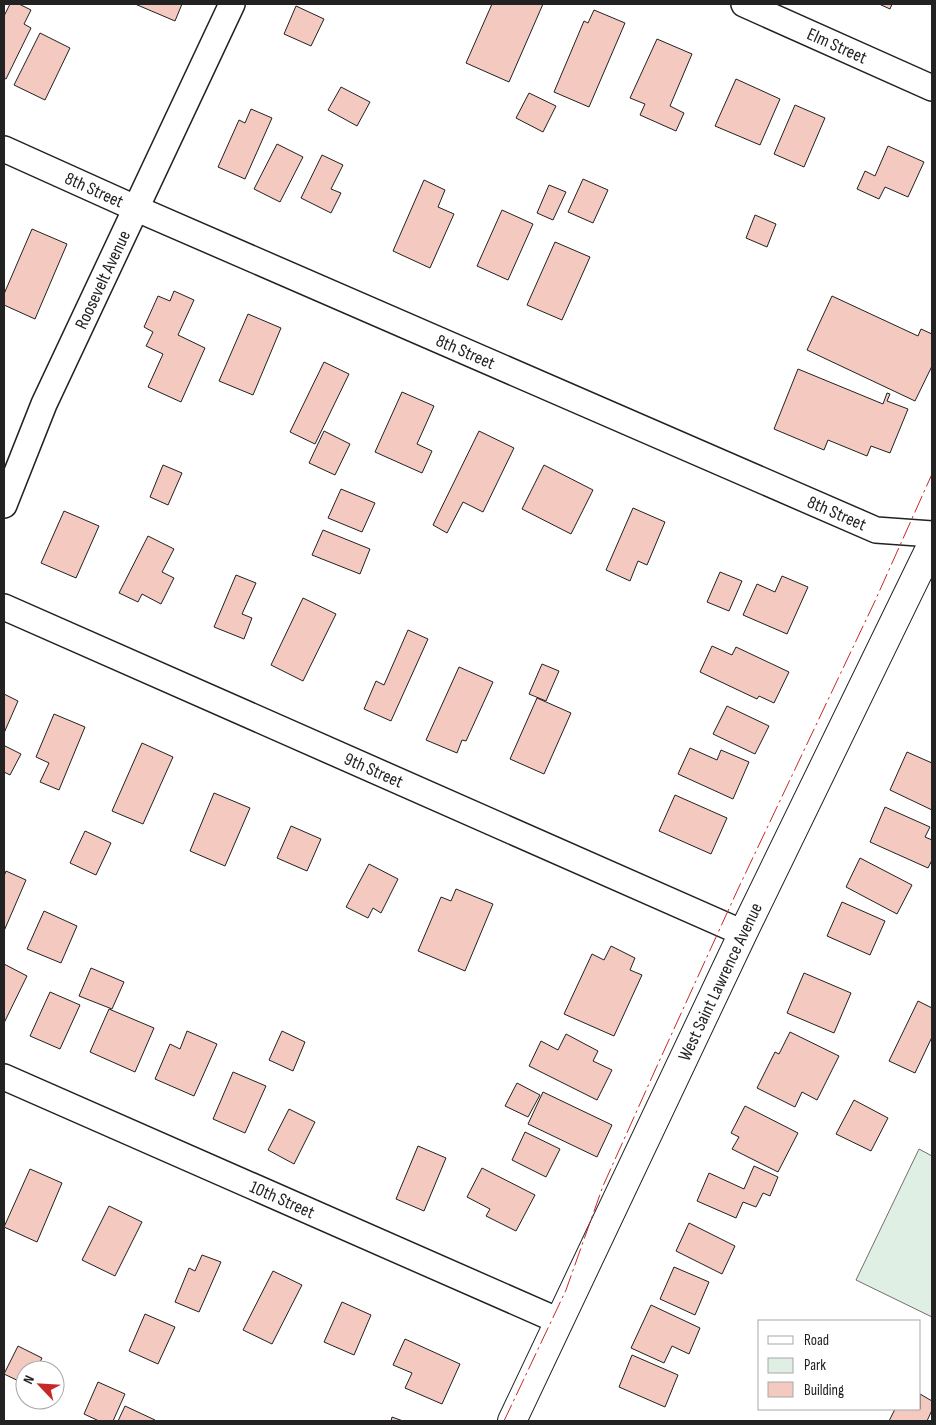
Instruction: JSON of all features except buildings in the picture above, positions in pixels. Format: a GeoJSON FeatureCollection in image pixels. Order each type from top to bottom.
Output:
{"type":"FeatureCollection","features":[{"type":"Feature","properties":{"kind":"street","name":"Roosevelt Avenue"},"geometry":{"type":"LineString","coordinates":[[4,504],[44,404],[232,4]]}},
{"type":"Feature","properties":{"kind":"street","name":"Elm Street"},"geometry":{"type":"LineString","coordinates":[[744,4],[932,88]]}},
{"type":"Feature","properties":{"kind":"street","name":"8th Street"},"geometry":{"type":"LineString","coordinates":[[4,149],[135,208],[876,530],[932,534]]}},
{"type":"Feature","properties":{"kind":"street","name":"West Saint Lawrence Avenue"},"geometry":{"type":"LineString","coordinates":[[512,1421],[743,932],[932,544]]}},
{"type":"Feature","properties":{"kind":"street","name":"9th Street"},"geometry":{"type":"LineString","coordinates":[[4,607],[743,932]]}},
{"type":"Feature","properties":{"kind":"street","name":"10th Street"},"geometry":{"type":"LineString","coordinates":[[4,1077],[559,1321]]}},
{"type":"Feature","properties":{"kind":"green space"},"geometry":{"type":"Polygon","coordinates":[[[919,1149],[932,1156],[932,1317],[856,1280],[919,1149]]]}},
{"type":"Feature","properties":{"kind":"power"},"geometry":{"type":"LineString","coordinates":[[504,1421],[566,1290],[603,1186],[657,1066],[738,889],[875,601],[932,474]]}}]}
